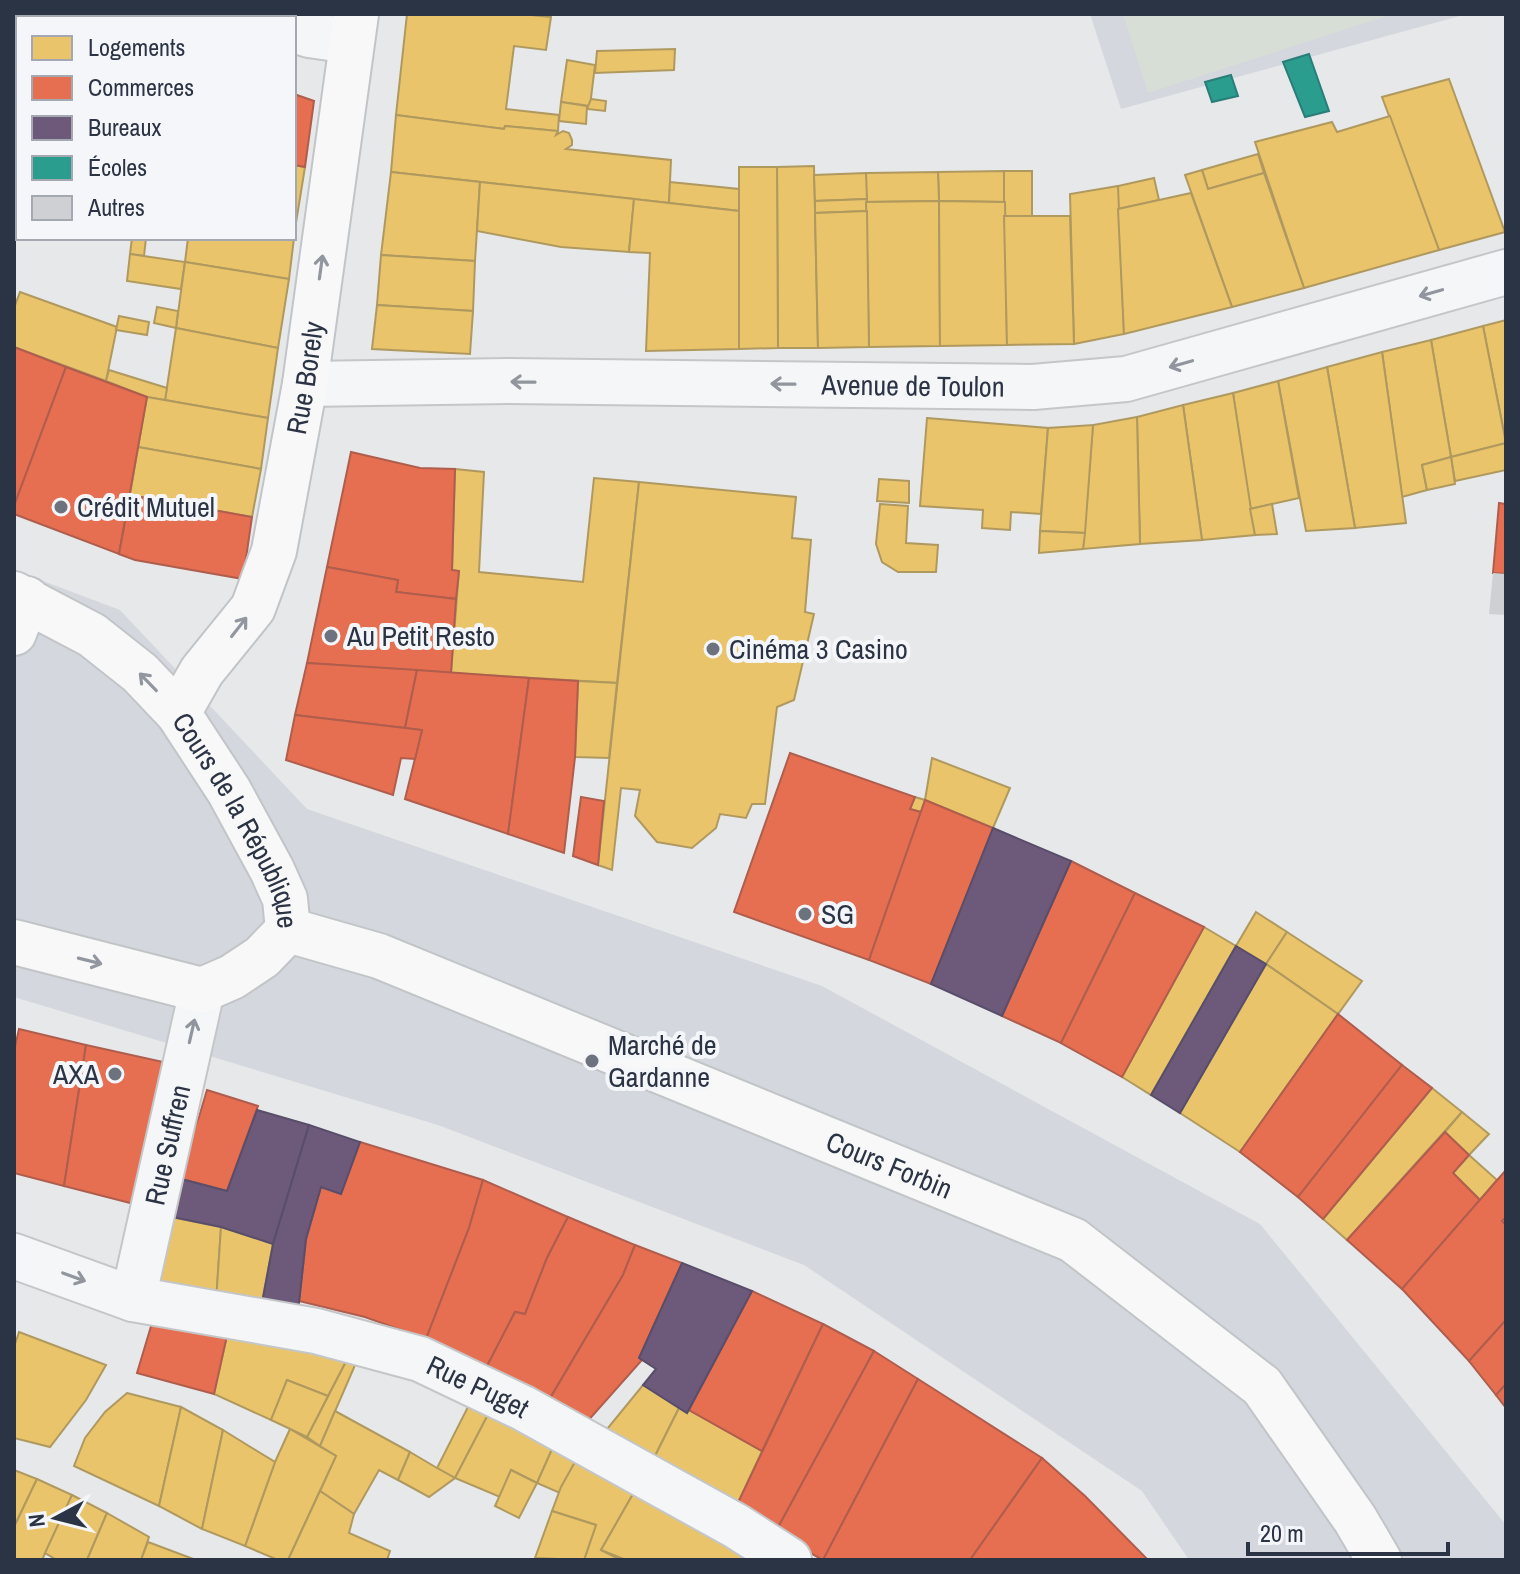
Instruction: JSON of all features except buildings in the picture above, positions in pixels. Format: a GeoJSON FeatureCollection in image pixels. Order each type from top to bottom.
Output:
{"type":"FeatureCollection","features":[{"type":"Feature","properties":{"kind":"main road","name":"Rue Borely"},"geometry":{"type":"LineString","coordinates":[[178,713],[202,671],[253,608],[274,551],[305,384],[353,27]]}},
{"type":"Feature","properties":{"kind":"main road","name":"Cours de la République"},"geometry":{"type":"LineString","coordinates":[[18,609],[92,635],[140,673],[178,713],[229,791],[272,870],[285,899],[288,930],[262,957],[232,977],[202,990]]}},
{"type":"Feature","properties":{"kind":"main road","name":"Cours Forbin"},"geometry":{"type":"LineString","coordinates":[[288,930],[379,956],[1073,1240],[1262,1386],[1355,1519],[1379,1560]]}},
{"type":"Feature","properties":{"kind":"main road"},"geometry":{"type":"LineString","coordinates":[[14,942],[202,990]]}},
{"type":"Feature","properties":{"kind":"street"},"geometry":{"type":"LineString","coordinates":[[296,31],[309,35],[353,27]]}},
{"type":"Feature","properties":{"kind":"street","name":"Avenue de Toulon"},"geometry":{"type":"LineString","coordinates":[[305,384],[509,381],[1033,387],[1126,379],[1506,272]]}},
{"type":"Feature","properties":{"kind":"street","name":"Rue Suffren"},"geometry":{"type":"LineString","coordinates":[[133,1299],[202,990]]}},
{"type":"Feature","properties":{"kind":"street","name":"Rue Puget"},"geometry":{"type":"LineString","coordinates":[[14,1256],[133,1299],[316,1331],[420,1359],[523,1408],[736,1526],[789,1560]]}},
{"type":"Feature","properties":{"kind":"shaded area"},"geometry":{"type":"Polygon","coordinates":[[[1090,14],[1467,14],[1121,109],[1090,14]]]}},
{"type":"Feature","properties":{"kind":"shaded area"},"geometry":{"type":"Polygon","coordinates":[[[1123,14],[1393,14],[1148,93],[1123,14]]]}},
{"type":"Feature","properties":{"kind":"shaded area","name":"Marché de Gardanne"},"geometry":{"type":"Polygon","coordinates":[[[14,570],[120,610],[307,809],[822,986],[1260,1224],[1506,1525],[1506,1560],[1189,1560],[1142,1491],[804,1265],[438,1125],[14,997],[14,570]]]}},
{"type":"Feature","properties":{"kind":"place","name":"Crédit Mutuel"},"geometry":{"type":"Point","coordinates":[61,507]}},
{"type":"Feature","properties":{"kind":"place","name":"Au Petit Resto"},"geometry":{"type":"Point","coordinates":[331,636]}},
{"type":"Feature","properties":{"kind":"place","name":"Cinéma 3 Casino"},"geometry":{"type":"Point","coordinates":[713,649]}},
{"type":"Feature","properties":{"kind":"place","name":"SG"},"geometry":{"type":"Point","coordinates":[805,914]}},
{"type":"Feature","properties":{"kind":"place","name":"Marché de Gardanne"},"geometry":{"type":"Point","coordinates":[592,1061]}},
{"type":"Feature","properties":{"kind":"place","name":"AXA"},"geometry":{"type":"Point","coordinates":[115,1074]}}]}
